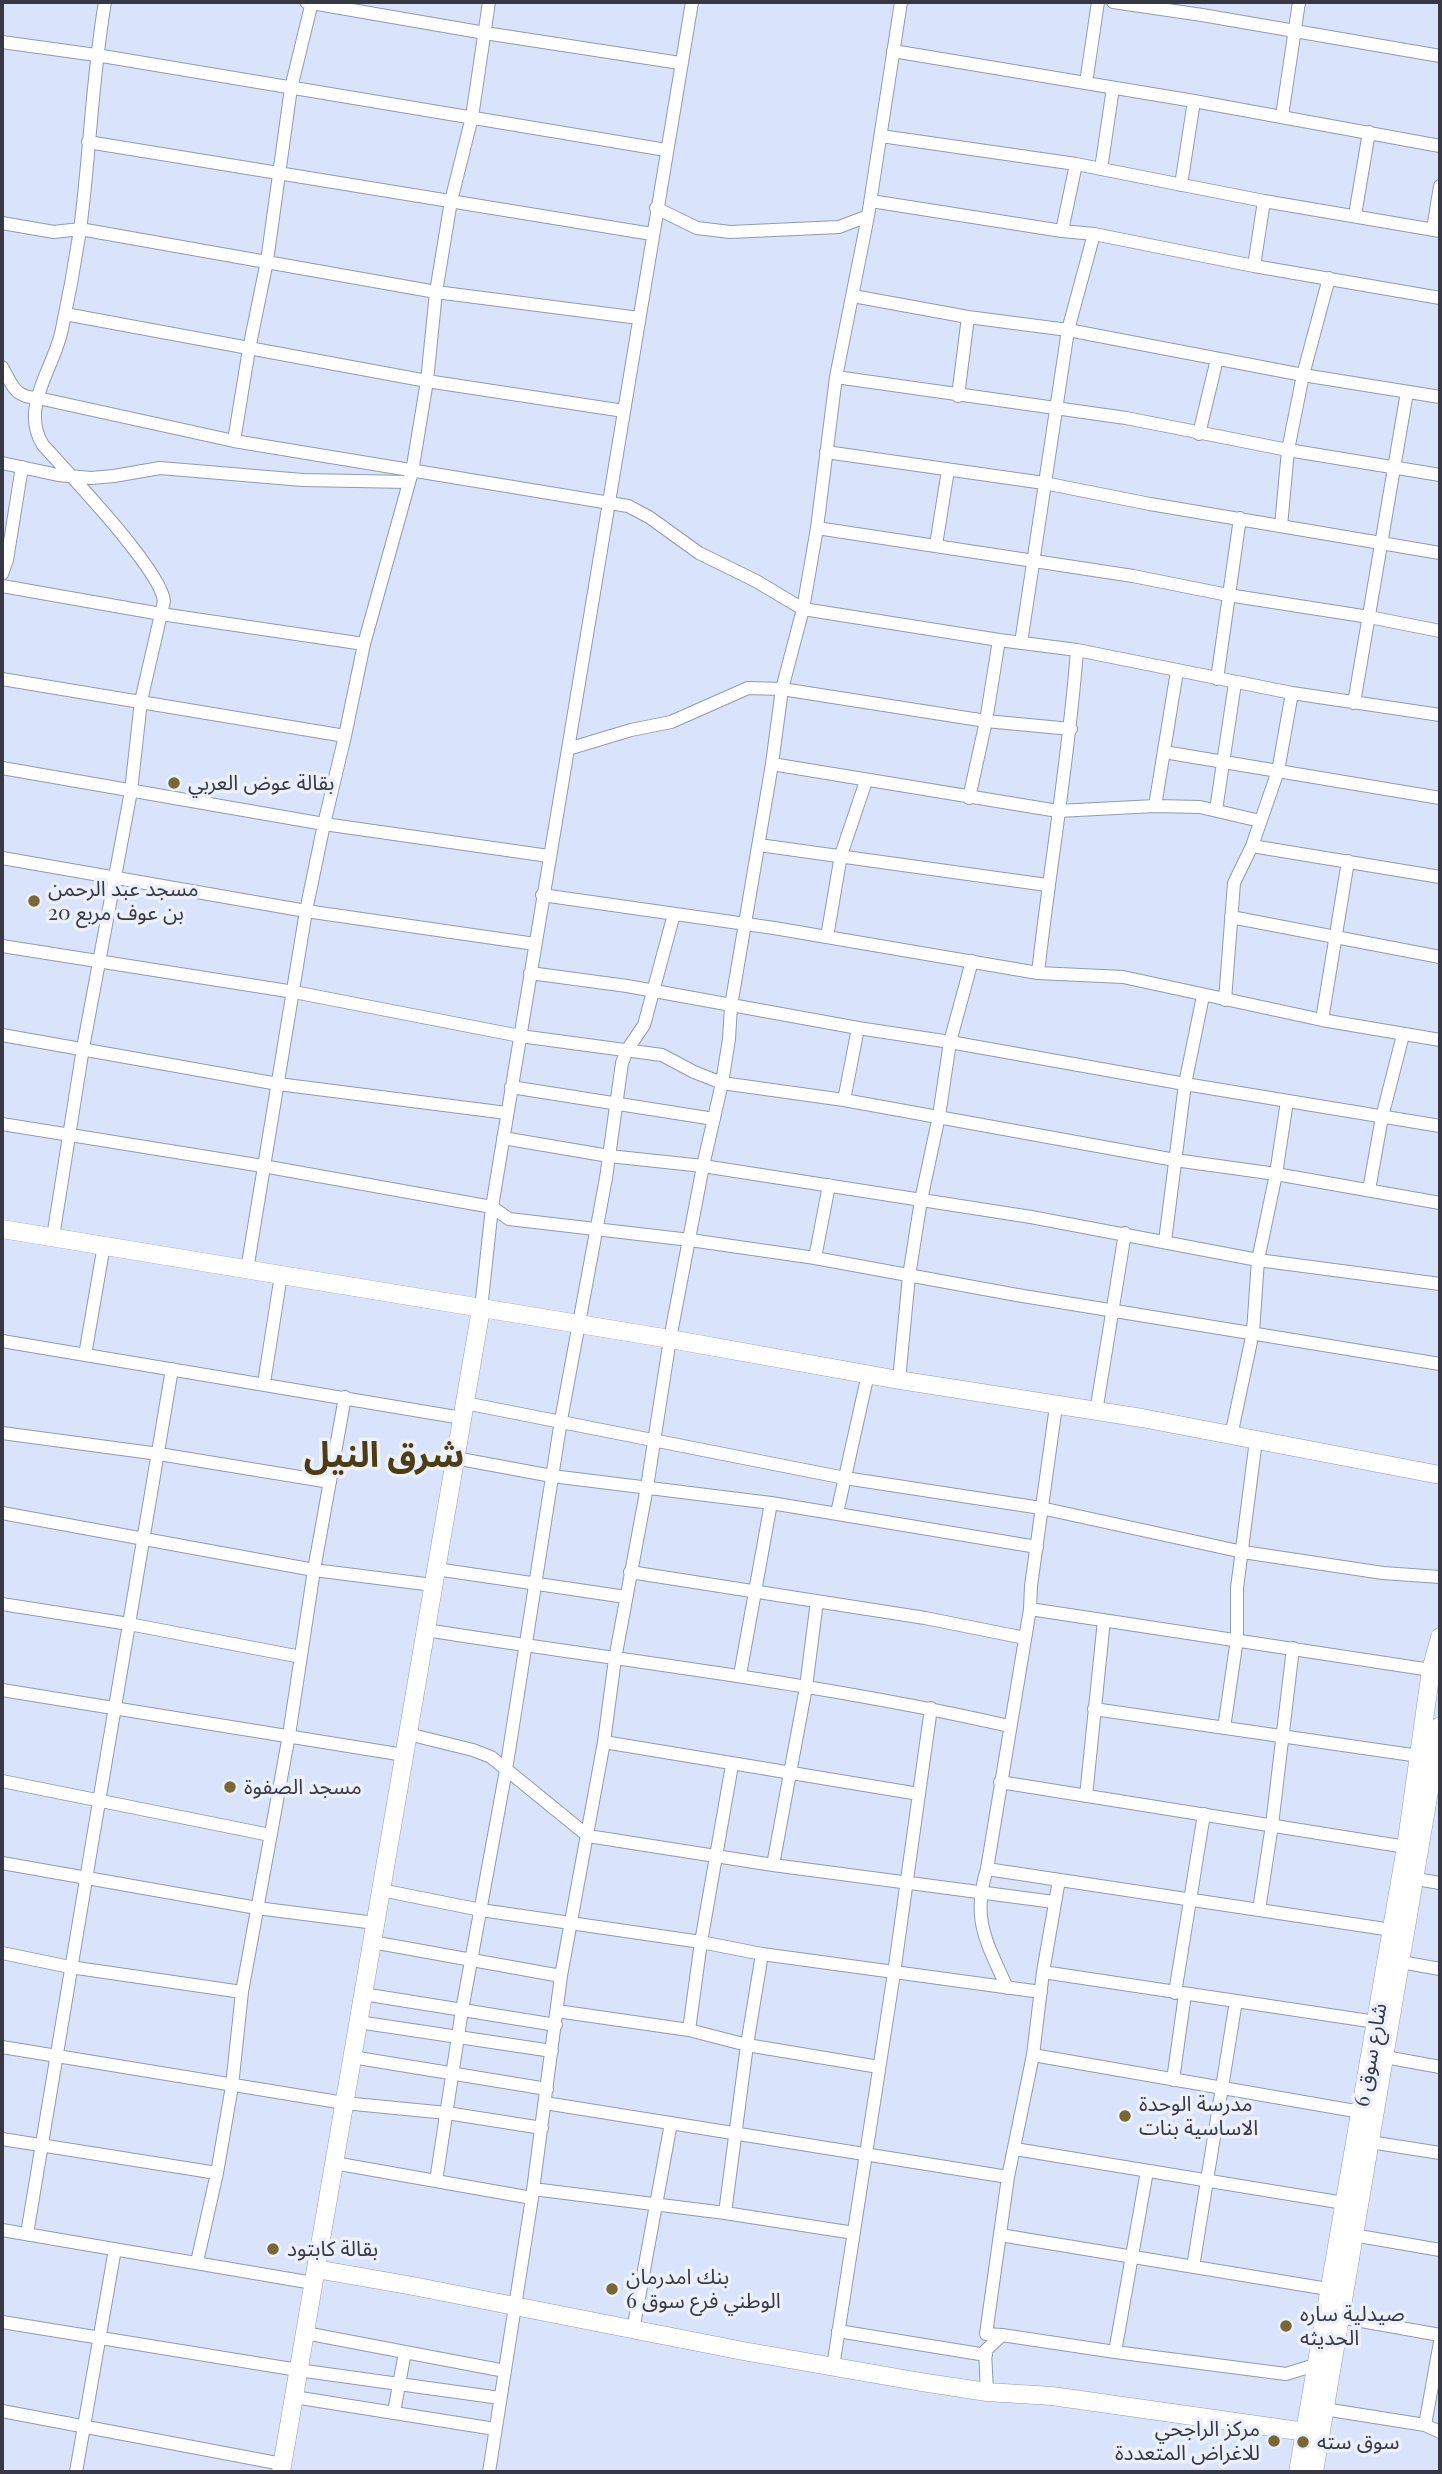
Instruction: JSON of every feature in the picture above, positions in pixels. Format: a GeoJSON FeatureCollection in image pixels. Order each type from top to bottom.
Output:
{"type":"FeatureCollection","features":[{"type":"Feature","properties":{"kind":"street"},"geometry":{"type":"LineString","coordinates":[[53,1237],[83,1048],[131,791],[141,701],[164,601],[160,584],[38,437],[34,422],[41,386],[55,355],[65,314],[80,229],[96,55],[106,2]]}},
{"type":"Feature","properties":{"kind":"street"},"geometry":{"type":"LineString","coordinates":[[234,441],[267,261],[291,88],[310,2],[485,33],[680,62]]}},
{"type":"Feature","properties":{"kind":"street"},"geometry":{"type":"LineString","coordinates":[[247,1270],[306,911],[364,644],[410,477],[427,381],[436,292],[450,201],[472,117],[489,2]]}},
{"type":"Feature","properties":{"kind":"street"},"geometry":{"type":"LineString","coordinates":[[2,2411],[282,2468],[481,1309],[492,1207],[511,1087],[692,2]]}},
{"type":"Feature","properties":{"kind":"street"},"geometry":{"type":"LineString","coordinates":[[489,2472],[513,2306],[533,2194],[561,1976],[604,1742],[615,1658],[670,1339],[722,1083],[782,689],[803,609],[817,528],[836,377],[869,216],[901,2]]}},
{"type":"Feature","properties":{"kind":"street"},"geometry":{"type":"LineString","coordinates":[[1086,83],[1098,2]]}},
{"type":"Feature","properties":{"kind":"street"},"geometry":{"type":"LineString","coordinates":[[1113,2],[1440,56]]}},
{"type":"Feature","properties":{"kind":"street"},"geometry":{"type":"LineString","coordinates":[[1282,117],[1298,2]]}},
{"type":"Feature","properties":{"kind":"street"},"geometry":{"type":"LineString","coordinates":[[2,42],[96,55],[666,150]]}},
{"type":"Feature","properties":{"kind":"street"},"geometry":{"type":"LineString","coordinates":[[893,51],[1194,101],[1440,146]]}},
{"type":"Feature","properties":{"kind":"street"},"geometry":{"type":"LineString","coordinates":[[1101,169],[1113,88]]}},
{"type":"Feature","properties":{"kind":"street"},"geometry":{"type":"LineString","coordinates":[[1181,185],[1194,101]]}},
{"type":"Feature","properties":{"kind":"street"},"geometry":{"type":"LineString","coordinates":[[1355,215],[1369,132]]}},
{"type":"Feature","properties":{"kind":"street"},"geometry":{"type":"LineString","coordinates":[[881,136],[1076,164],[1264,201],[1437,230],[1440,186]]}},
{"type":"Feature","properties":{"kind":"street"},"geometry":{"type":"LineString","coordinates":[[88,142],[652,234]]}},
{"type":"Feature","properties":{"kind":"street"},"geometry":{"type":"LineString","coordinates":[[1062,231],[1076,164]]}},
{"type":"Feature","properties":{"kind":"street"},"geometry":{"type":"LineString","coordinates":[[871,201],[1094,234],[1254,266],[1440,298]]}},
{"type":"Feature","properties":{"kind":"street"},"geometry":{"type":"LineString","coordinates":[[1254,266],[1264,201]]}},
{"type":"Feature","properties":{"kind":"street"},"geometry":{"type":"LineString","coordinates":[[656,208],[697,228],[730,232],[839,227],[869,216]]}},
{"type":"Feature","properties":{"kind":"street"},"geometry":{"type":"LineString","coordinates":[[2,223],[54,232],[80,229],[436,292],[639,318]]}},
{"type":"Feature","properties":{"kind":"street"},"geometry":{"type":"LineString","coordinates":[[1021,643],[1068,330],[1094,234]]}},
{"type":"Feature","properties":{"kind":"street"},"geometry":{"type":"LineString","coordinates":[[1281,526],[1288,450],[1303,376],[1329,278]]}},
{"type":"Feature","properties":{"kind":"street"},"geometry":{"type":"LineString","coordinates":[[853,296],[968,317],[1068,330],[1303,376],[1440,397]]}},
{"type":"Feature","properties":{"kind":"street"},"geometry":{"type":"LineString","coordinates":[[65,314],[427,381],[624,411]]}},
{"type":"Feature","properties":{"kind":"street"},"geometry":{"type":"LineString","coordinates":[[958,396],[968,317]]}},
{"type":"Feature","properties":{"kind":"street"},"geometry":{"type":"LineString","coordinates":[[1199,433],[1217,359]]}},
{"type":"Feature","properties":{"kind":"street"},"geometry":{"type":"LineString","coordinates":[[2,367],[19,395],[410,477],[628,506],[699,553],[765,585],[803,609],[1077,650],[1234,683],[1440,715]]}},
{"type":"Feature","properties":{"kind":"street"},"geometry":{"type":"LineString","coordinates":[[836,377],[1126,418],[1288,450],[1440,475]]}},
{"type":"Feature","properties":{"kind":"street"},"geometry":{"type":"LineString","coordinates":[[1354,703],[1408,392]]}},
{"type":"Feature","properties":{"kind":"street"},"geometry":{"type":"LineString","coordinates":[[826,452],[1044,483],[1150,504],[1440,553]]}},
{"type":"Feature","properties":{"kind":"street"},"geometry":{"type":"LineString","coordinates":[[2,463],[71,476],[114,476],[160,468],[303,480],[410,477]]}},
{"type":"Feature","properties":{"kind":"street"},"geometry":{"type":"LineString","coordinates":[[2,574],[7,560],[22,467]]}},
{"type":"Feature","properties":{"kind":"street"},"geometry":{"type":"LineString","coordinates":[[936,545],[948,470]]}},
{"type":"Feature","properties":{"kind":"street"},"geometry":{"type":"LineString","coordinates":[[1217,679],[1240,518]]}},
{"type":"Feature","properties":{"kind":"street"},"geometry":{"type":"LineString","coordinates":[[817,528],[1133,576],[1440,631]]}},
{"type":"Feature","properties":{"kind":"street"},"geometry":{"type":"LineString","coordinates":[[2,586],[161,614],[364,644]]}},
{"type":"Feature","properties":{"kind":"street"},"geometry":{"type":"LineString","coordinates":[[969,798],[986,721],[999,640]]}},
{"type":"Feature","properties":{"kind":"street"},"geometry":{"type":"LineString","coordinates":[[1038,973],[1047,885],[1071,729],[1077,650]]}},
{"type":"Feature","properties":{"kind":"street"},"geometry":{"type":"LineString","coordinates":[[1155,806],[1177,671]]}},
{"type":"Feature","properties":{"kind":"street"},"geometry":{"type":"LineString","coordinates":[[2,679],[345,736]]}},
{"type":"Feature","properties":{"kind":"street"},"geometry":{"type":"LineString","coordinates":[[1216,810],[1234,683]]}},
{"type":"Feature","properties":{"kind":"street"},"geometry":{"type":"LineString","coordinates":[[568,748],[671,722],[742,689],[782,689],[986,721],[1071,729]]}},
{"type":"Feature","properties":{"kind":"street"},"geometry":{"type":"LineString","coordinates":[[1225,1000],[1234,883],[1252,846],[1278,771],[1292,693]]}},
{"type":"Feature","properties":{"kind":"street"},"geometry":{"type":"LineString","coordinates":[[1164,752],[1440,798]]}},
{"type":"Feature","properties":{"kind":"street"},"geometry":{"type":"LineString","coordinates":[[772,764],[1058,811],[1155,806],[1200,807],[1260,821]]}},
{"type":"Feature","properties":{"kind":"street"},"geometry":{"type":"LineString","coordinates":[[2,768],[324,824],[549,856]]}},
{"type":"Feature","properties":{"kind":"street"},"geometry":{"type":"LineString","coordinates":[[827,937],[841,855],[866,781]]}},
{"type":"Feature","properties":{"kind":"street"},"geometry":{"type":"LineString","coordinates":[[759,845],[1047,885]]}},
{"type":"Feature","properties":{"kind":"street"},"geometry":{"type":"LineString","coordinates":[[1252,846],[1440,877]]}},
{"type":"Feature","properties":{"kind":"street"},"geometry":{"type":"LineString","coordinates":[[2,858],[306,911],[535,944]]}},
{"type":"Feature","properties":{"kind":"street"},"geometry":{"type":"LineString","coordinates":[[1322,1020],[1348,862]]}},
{"type":"Feature","properties":{"kind":"street"},"geometry":{"type":"LineString","coordinates":[[542,895],[746,924],[1038,973],[1123,977],[1322,1020],[1440,1040]]}},
{"type":"Feature","properties":{"kind":"street"},"geometry":{"type":"LineString","coordinates":[[436,2181],[458,2037],[506,1770],[561,1420],[609,1156],[622,1063],[626,1050],[644,1025],[674,914]]}},
{"type":"Feature","properties":{"kind":"street"},"geometry":{"type":"LineString","coordinates":[[1231,917],[1440,957]]}},
{"type":"Feature","properties":{"kind":"street"},"geometry":{"type":"LineString","coordinates":[[2,946],[293,992],[520,1036],[667,1055],[694,1072],[722,1083],[844,1100],[1175,1160],[1276,1174],[1440,1203]]}},
{"type":"Feature","properties":{"kind":"street"},"geometry":{"type":"LineString","coordinates":[[899,1380],[920,1199],[939,1116],[950,1042],[972,961]]}},
{"type":"Feature","properties":{"kind":"street"},"geometry":{"type":"LineString","coordinates":[[530,973],[1440,1126]]}},
{"type":"Feature","properties":{"kind":"street"},"geometry":{"type":"LineString","coordinates":[[1165,1241],[1185,1084],[1203,996]]}},
{"type":"Feature","properties":{"kind":"street"},"geometry":{"type":"LineString","coordinates":[[844,1100],[858,1028]]}},
{"type":"Feature","properties":{"kind":"street"},"geometry":{"type":"LineString","coordinates":[[2,1035],[278,1084],[507,1113]]}},
{"type":"Feature","properties":{"kind":"street"},"geometry":{"type":"LineString","coordinates":[[1369,1190],[1382,1117],[1403,1035]]}},
{"type":"Feature","properties":{"kind":"street"},"geometry":{"type":"LineString","coordinates":[[511,1087],[714,1119]]}},
{"type":"Feature","properties":{"kind":"street"},"geometry":{"type":"LineString","coordinates":[[1231,1436],[1253,1332],[1258,1260],[1276,1174],[1287,1101]]}},
{"type":"Feature","properties":{"kind":"street"},"geometry":{"type":"LineString","coordinates":[[2,1124],[263,1166],[492,1207],[509,1219],[815,1258],[1111,1311],[1440,1364]]}},
{"type":"Feature","properties":{"kind":"street"},"geometry":{"type":"LineString","coordinates":[[503,1138],[609,1156],[703,1166],[920,1199],[1125,1233],[1258,1260],[1440,1284]]}},
{"type":"Feature","properties":{"kind":"street"},"geometry":{"type":"LineString","coordinates":[[815,1258],[829,1185]]}},
{"type":"Feature","properties":{"kind":"street"},"geometry":{"type":"LineString","coordinates":[[2,1229],[670,1339],[899,1380],[1142,1418],[1440,1475]]}},
{"type":"Feature","properties":{"kind":"street"},"geometry":{"type":"LineString","coordinates":[[1096,1412],[1125,1233]]}},
{"type":"Feature","properties":{"kind":"street"},"geometry":{"type":"LineString","coordinates":[[85,1354],[104,1245]]}},
{"type":"Feature","properties":{"kind":"street"},"geometry":{"type":"LineString","coordinates":[[264,1383],[281,1275]]}},
{"type":"Feature","properties":{"kind":"street"},"geometry":{"type":"LineString","coordinates":[[2,1341],[345,1397],[561,1420],[845,1478],[1041,1508],[1243,1552],[1383,1573],[1440,1577]]}},
{"type":"Feature","properties":{"kind":"street"},"geometry":{"type":"LineString","coordinates":[[27,2234],[173,1369]]}},
{"type":"Feature","properties":{"kind":"street"},"geometry":{"type":"LineString","coordinates":[[837,1513],[869,1374]]}},
{"type":"Feature","properties":{"kind":"street"},"geometry":{"type":"LineString","coordinates":[[197,2262],[217,2173],[232,2086],[242,1992],[289,1735],[314,1570],[345,1397]]}},
{"type":"Feature","properties":{"kind":"street"},"geometry":{"type":"LineString","coordinates":[[1007,1988],[982,1932],[981,1894],[1030,1609],[1056,1406]]}},
{"type":"Feature","properties":{"kind":"street"},"geometry":{"type":"LineString","coordinates":[[2,1433],[159,1454],[330,1482]]}},
{"type":"Feature","properties":{"kind":"street"},"geometry":{"type":"LineString","coordinates":[[1224,1728],[1237,1639],[1237,1588],[1256,1440]]}},
{"type":"Feature","properties":{"kind":"street"},"geometry":{"type":"LineString","coordinates":[[455,1458],[552,1476],[771,1503],[1037,1546]]}},
{"type":"Feature","properties":{"kind":"street"},"geometry":{"type":"LineString","coordinates":[[740,1675],[771,1503]]}},
{"type":"Feature","properties":{"kind":"street"},"geometry":{"type":"LineString","coordinates":[[2,1513],[314,1570],[535,1584],[626,1597]]}},
{"type":"Feature","properties":{"kind":"street"},"geometry":{"type":"LineString","coordinates":[[630,1572],[925,1618],[1025,1638]]}},
{"type":"Feature","properties":{"kind":"street"},"geometry":{"type":"LineString","coordinates":[[773,1865],[806,1687],[817,1601]]}},
{"type":"Feature","properties":{"kind":"street"},"geometry":{"type":"LineString","coordinates":[[2,1604],[301,1657]]}},
{"type":"Feature","properties":{"kind":"street"},"geometry":{"type":"LineString","coordinates":[[1030,1609],[1432,1670]]}},
{"type":"Feature","properties":{"kind":"street"},"geometry":{"type":"LineString","coordinates":[[1086,1796],[1104,1620]]}},
{"type":"Feature","properties":{"kind":"street"},"geometry":{"type":"LineString","coordinates":[[426,1630],[740,1675],[931,1708],[1009,1726]]}},
{"type":"Feature","properties":{"kind":"street","name":"شارع سوق 6"},"geometry":{"type":"LineString","coordinates":[[1314,2472],[1312,2432],[1315,2365],[1361,2112],[1406,1847],[1432,1670],[1440,1637]]}},
{"type":"Feature","properties":{"kind":"street"},"geometry":{"type":"LineString","coordinates":[[1259,1910],[1293,1648]]}},
{"type":"Feature","properties":{"kind":"street"},"geometry":{"type":"LineString","coordinates":[[2,1690],[404,1755]]}},
{"type":"Feature","properties":{"kind":"street"},"geometry":{"type":"LineString","coordinates":[[832,2367],[894,1973],[931,1708]]}},
{"type":"Feature","properties":{"kind":"street"},"geometry":{"type":"LineString","coordinates":[[1094,1709],[1419,1756]]}},
{"type":"Feature","properties":{"kind":"street","name":"شارع سوق 6"},"geometry":{"type":"LineString","coordinates":[[1298,2472],[1312,2432],[1324,2409],[1401,1962],[1435,1792],[1440,1726]]}},
{"type":"Feature","properties":{"kind":"street"},"geometry":{"type":"LineString","coordinates":[[408,1734],[483,1753],[587,1836],[773,1865],[1054,1902]]}},
{"type":"Feature","properties":{"kind":"street"},"geometry":{"type":"LineString","coordinates":[[604,1742],[919,1794]]}},
{"type":"Feature","properties":{"kind":"street"},"geometry":{"type":"LineString","coordinates":[[689,2031],[701,1942],[732,1765]]}},
{"type":"Feature","properties":{"kind":"street"},"geometry":{"type":"LineString","coordinates":[[2,1781],[270,1835]]}},
{"type":"Feature","properties":{"kind":"street"},"geometry":{"type":"LineString","coordinates":[[1000,1782],[1406,1847]]}},
{"type":"Feature","properties":{"kind":"street"},"geometry":{"type":"LineString","coordinates":[[1173,2080],[1188,1900],[1204,1814]]}},
{"type":"Feature","properties":{"kind":"street"},"geometry":{"type":"LineString","coordinates":[[2,1863],[257,1908],[375,1923]]}},
{"type":"Feature","properties":{"kind":"street"},"geometry":{"type":"LineString","coordinates":[[987,1869],[1392,1930]]}},
{"type":"Feature","properties":{"kind":"street"},"geometry":{"type":"LineString","coordinates":[[1416,1879],[1440,1883]]}},
{"type":"Feature","properties":{"kind":"street"},"geometry":{"type":"LineString","coordinates":[[1059,1880],[1043,1972],[1033,2055],[1008,2177],[986,2334],[1286,2374],[1315,2365]]}},
{"type":"Feature","properties":{"kind":"street"},"geometry":{"type":"LineString","coordinates":[[381,1890],[481,1910],[701,1942],[762,1954],[1041,1992]]}},
{"type":"Feature","properties":{"kind":"street"},"geometry":{"type":"LineString","coordinates":[[372,1942],[561,1976]]}},
{"type":"Feature","properties":{"kind":"street"},"geometry":{"type":"LineString","coordinates":[[2,1953],[70,1967],[242,1992]]}},
{"type":"Feature","properties":{"kind":"street"},"geometry":{"type":"LineString","coordinates":[[725,2213],[762,1954]]}},
{"type":"Feature","properties":{"kind":"street"},"geometry":{"type":"LineString","coordinates":[[1401,1962],[1440,1969]]}},
{"type":"Feature","properties":{"kind":"street"},"geometry":{"type":"LineString","coordinates":[[1043,1972],[1376,2022]]}},
{"type":"Feature","properties":{"kind":"street"},"geometry":{"type":"LineString","coordinates":[[363,1994],[556,2025]]}},
{"type":"Feature","properties":{"kind":"street"},"geometry":{"type":"LineString","coordinates":[[1193,2267],[1236,2001]]}},
{"type":"Feature","properties":{"kind":"street"},"geometry":{"type":"LineString","coordinates":[[557,2011],[689,2031],[747,2045],[879,2067]]}},
{"type":"Feature","properties":{"kind":"street"},"geometry":{"type":"LineString","coordinates":[[358,2022],[552,2051]]}},
{"type":"Feature","properties":{"kind":"street"},"geometry":{"type":"LineString","coordinates":[[2,2047],[344,2103],[447,2113],[542,2128]]}},
{"type":"Feature","properties":{"kind":"street"},"geometry":{"type":"LineString","coordinates":[[1033,2055],[1361,2112]]}},
{"type":"Feature","properties":{"kind":"street"},"geometry":{"type":"LineString","coordinates":[[352,2057],[547,2090]]}},
{"type":"Feature","properties":{"kind":"street"},"geometry":{"type":"LineString","coordinates":[[1385,2057],[1440,2067]]}},
{"type":"Feature","properties":{"kind":"street"},"geometry":{"type":"LineString","coordinates":[[545,2104],[1008,2177]]}},
{"type":"Feature","properties":{"kind":"street"},"geometry":{"type":"LineString","coordinates":[[633,2330],[671,2123]]}},
{"type":"Feature","properties":{"kind":"street"},"geometry":{"type":"LineString","coordinates":[[2,2139],[217,2173]]}},
{"type":"Feature","properties":{"kind":"street"},"geometry":{"type":"LineString","coordinates":[[1370,2141],[1440,2153]]}},
{"type":"Feature","properties":{"kind":"street"},"geometry":{"type":"LineString","coordinates":[[1015,2149],[1344,2203]]}},
{"type":"Feature","properties":{"kind":"street"},"geometry":{"type":"LineString","coordinates":[[334,2163],[436,2181],[533,2194],[725,2213],[854,2233]]}},
{"type":"Feature","properties":{"kind":"street"},"geometry":{"type":"LineString","coordinates":[[1115,2352],[1147,2171]]}},
{"type":"Feature","properties":{"kind":"street"},"geometry":{"type":"LineString","coordinates":[[2,2230],[197,2262],[315,2276],[513,2306],[832,2367],[987,2392],[1052,2396],[1312,2432]]}},
{"type":"Feature","properties":{"kind":"street"},"geometry":{"type":"LineString","coordinates":[[1000,2235],[1328,2289]]}},
{"type":"Feature","properties":{"kind":"street"},"geometry":{"type":"LineString","coordinates":[[1353,2235],[1440,2250]]}},
{"type":"Feature","properties":{"kind":"street"},"geometry":{"type":"LineString","coordinates":[[76,2472],[115,2249]]}},
{"type":"Feature","properties":{"kind":"street"},"geometry":{"type":"LineString","coordinates":[[1339,2317],[1440,2335]]}},
{"type":"Feature","properties":{"kind":"street"},"geometry":{"type":"LineString","coordinates":[[2,2322],[298,2370],[500,2398]]}},
{"type":"Feature","properties":{"kind":"street"},"geometry":{"type":"LineString","coordinates":[[838,2331],[986,2355]]}},
{"type":"Feature","properties":{"kind":"street"},"geometry":{"type":"LineString","coordinates":[[305,2333],[505,2371]]}},
{"type":"Feature","properties":{"kind":"street"},"geometry":{"type":"LineString","coordinates":[[987,2392],[985,2350],[1002,2335]]}},
{"type":"Feature","properties":{"kind":"street"},"geometry":{"type":"LineString","coordinates":[[1425,2425],[1440,2342]]}},
{"type":"Feature","properties":{"kind":"street"},"geometry":{"type":"LineString","coordinates":[[394,2412],[405,2352]]}},
{"type":"Feature","properties":{"kind":"street"},"geometry":{"type":"LineString","coordinates":[[294,2397],[495,2429]]}},
{"type":"Feature","properties":{"kind":"street"},"geometry":{"type":"LineString","coordinates":[[1324,2409],[1425,2425],[1440,2432]]}},
{"type":"Feature","properties":{"kind":"place","name":"بقالة عوض العربي"},"geometry":{"type":"Point","coordinates":[174,783]}},
{"type":"Feature","properties":{"kind":"place","name":"مسجد عبد الرحمن بن عوف مربع 20"},"geometry":{"type":"Point","coordinates":[34,901]}},
{"type":"Feature","properties":{"kind":"place","name":"مسجد الصفوة"},"geometry":{"type":"Point","coordinates":[230,1787]}},
{"type":"Feature","properties":{"kind":"place","name":"مدرسة الوحدة الاساسية بنات"},"geometry":{"type":"Point","coordinates":[1125,2116]}},
{"type":"Feature","properties":{"kind":"place","name":"بقالة كابتود"},"geometry":{"type":"Point","coordinates":[273,2249]}},
{"type":"Feature","properties":{"kind":"place","name":"بنك امدرمان الوطني فرع سوق 6"},"geometry":{"type":"Point","coordinates":[612,2289]}},
{"type":"Feature","properties":{"kind":"place","name":"صيدلية ساره الحديثه"},"geometry":{"type":"Point","coordinates":[1286,2326]}},
{"type":"Feature","properties":{"kind":"place","name":"مركز الراجحي للاغراض المتعددة"},"geometry":{"type":"Point","coordinates":[1274,2441]}},
{"type":"Feature","properties":{"kind":"place","name":"سوق سته"},"geometry":{"type":"Point","coordinates":[1303,2442]}},
{"type":"Feature","properties":{"kind":"district","name":"شرق النيل"},"geometry":{"type":"Point","coordinates":[384,1456]}}]}
